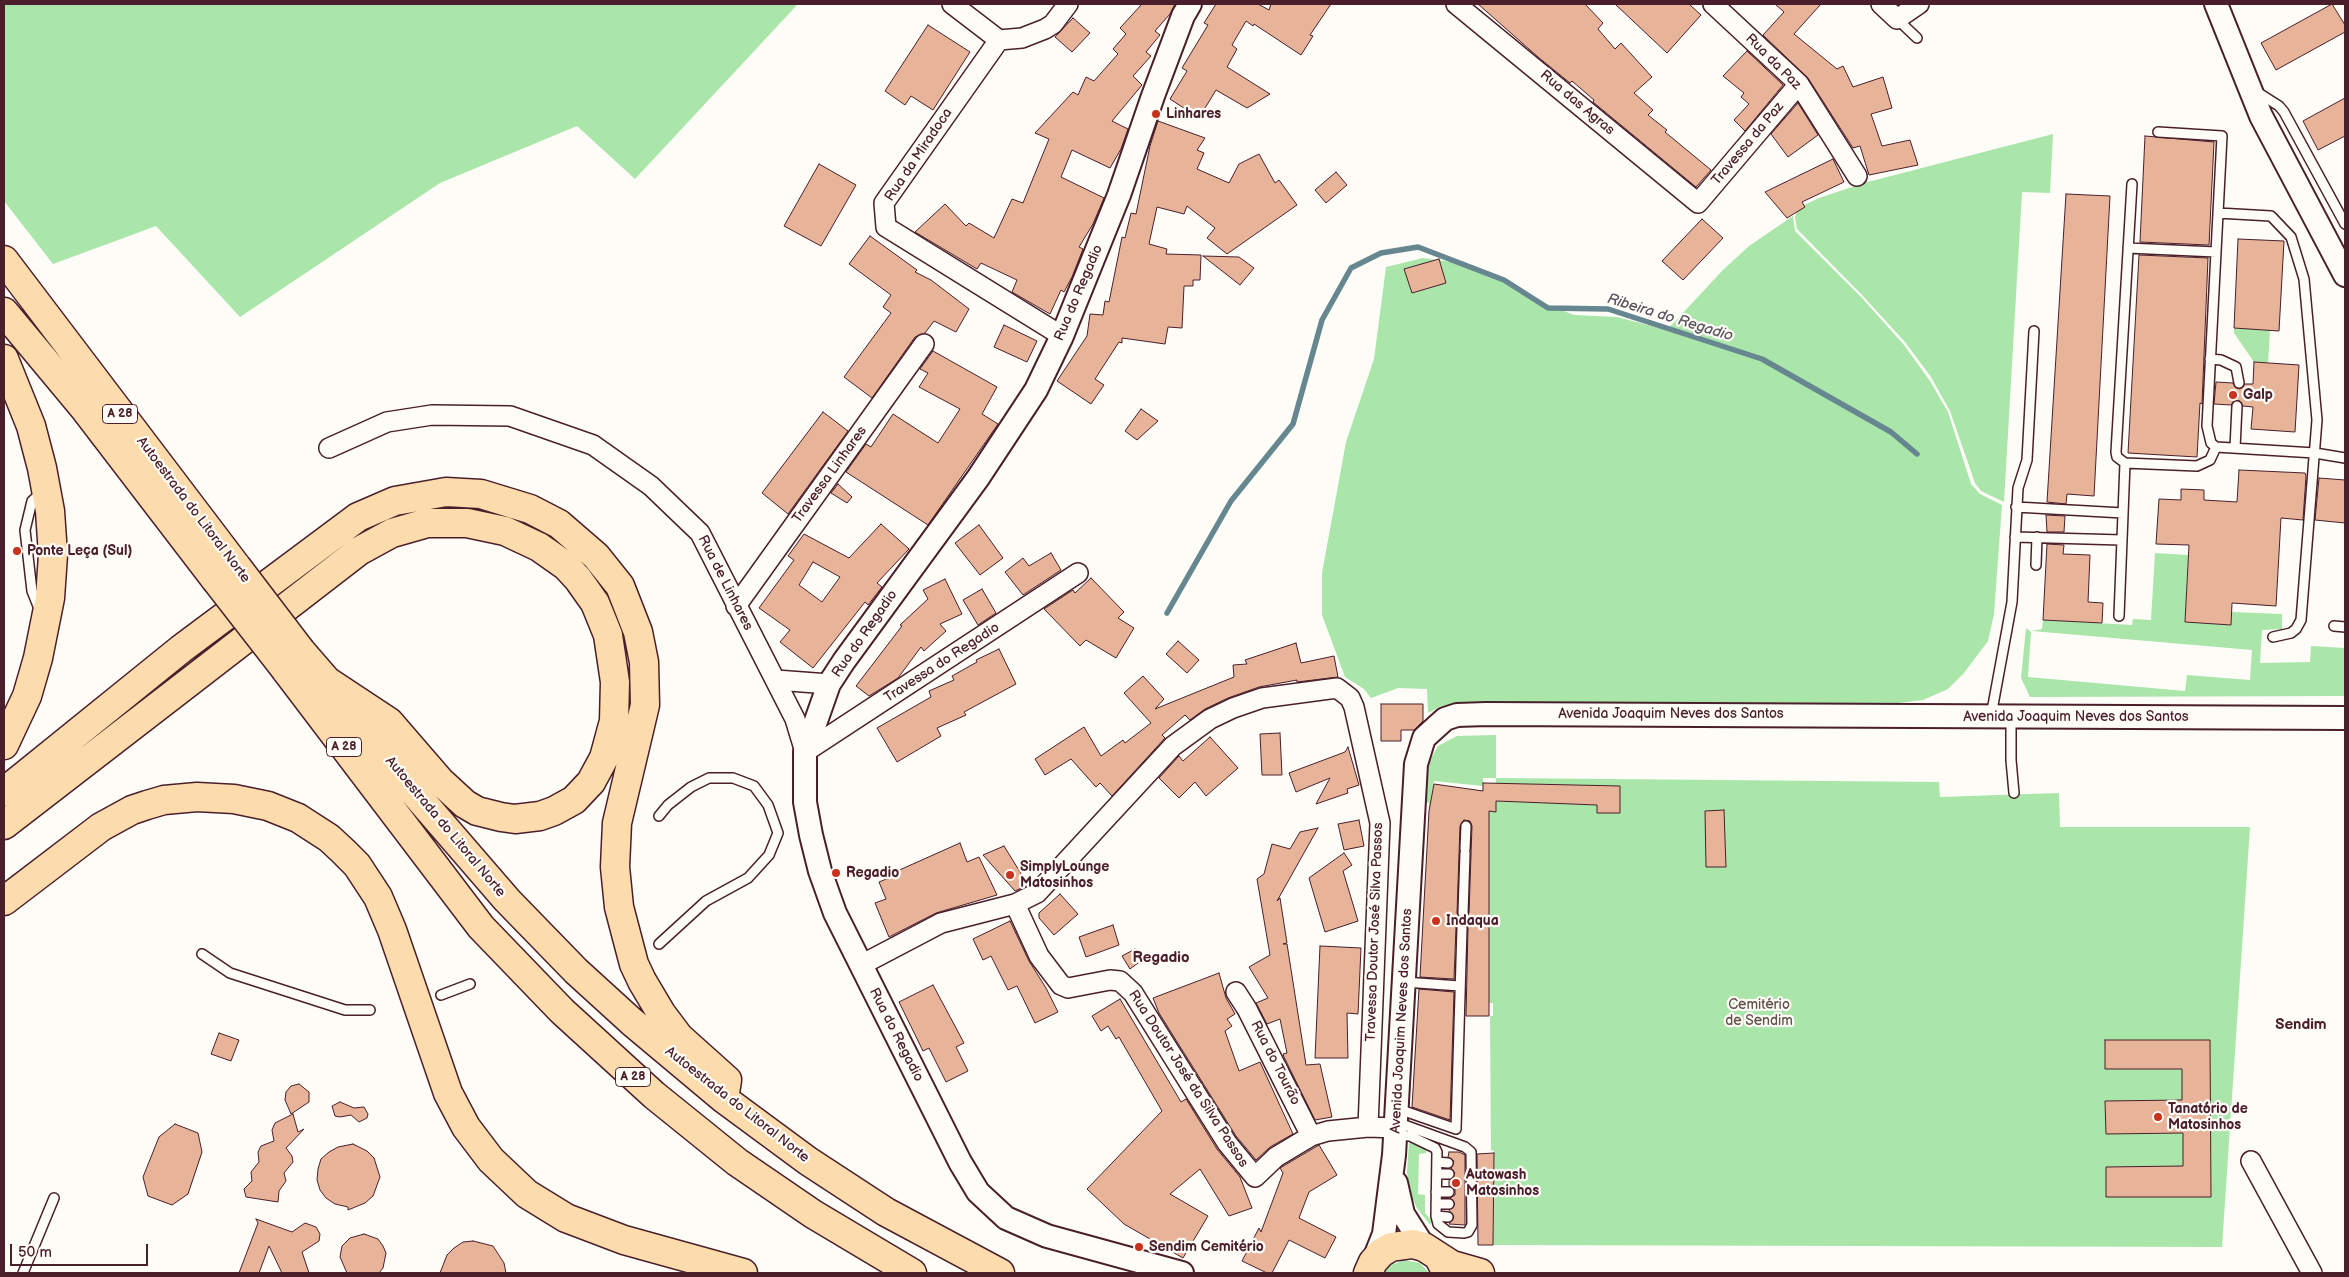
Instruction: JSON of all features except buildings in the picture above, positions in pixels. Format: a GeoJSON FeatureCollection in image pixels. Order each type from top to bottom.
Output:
{"type":"FeatureCollection","features":[{"type":"Feature","properties":{"kind":"main road","name":"Autoestrada do Litoral Norte"},"geometry":{"type":"LineString","coordinates":[[4,260],[226,573],[293,660],[481,927],[562,1011],[654,1095],[731,1157],[813,1214],[912,1273]]}},
{"type":"Feature","properties":{"kind":"main road","name":"Autoestrada do Litoral Norte"},"geometry":{"type":"LineString","coordinates":[[4,312],[226,573]]}},
{"type":"Feature","properties":{"kind":"main road"},"geometry":{"type":"LineString","coordinates":[[4,359],[31,426],[46,487],[53,555],[46,625],[32,680],[4,745]]}},
{"type":"Feature","properties":{"kind":"main road"},"geometry":{"type":"LineString","coordinates":[[4,792],[181,649],[358,517],[395,501],[446,492],[481,494],[530,509],[559,524],[596,556],[620,586],[636,625],[643,654],[646,693],[639,736],[619,805],[615,867],[619,907],[632,956],[642,981],[661,1013],[679,1037],[727,1080],[724,1099]]}},
{"type":"Feature","properties":{"kind":"main road"},"geometry":{"type":"LineString","coordinates":[[4,825],[359,551],[392,533],[427,524],[467,523],[505,531],[539,547],[566,566],[595,603],[608,634],[615,682],[614,721],[604,758],[591,782],[574,800],[540,816],[521,818],[501,817],[477,811],[465,804],[440,781],[390,722],[327,681]]}},
{"type":"Feature","properties":{"kind":"main road","name":"Autoestrada do Litoral Norte"},"geometry":{"type":"LineString","coordinates":[[293,660],[327,681],[399,775],[507,900],[576,971],[632,1022],[724,1099],[781,1142],[886,1212],[1000,1273]]}},
{"type":"Feature","properties":{"kind":"main road"},"geometry":{"type":"LineString","coordinates":[[4,901],[102,827],[132,810],[164,800],[197,797],[234,798],[268,806],[298,818],[329,838],[357,866],[378,897],[392,930],[448,1093],[478,1144],[501,1170],[546,1207],[588,1228],[743,1273]]}},
{"type":"Feature","properties":{"kind":"main road"},"geometry":{"type":"LineString","coordinates":[[1368,1269],[1391,1247],[1413,1244],[1436,1259],[1480,1273]]}},
{"type":"Feature","properties":{"kind":"street"},"geometry":{"type":"LineString","coordinates":[[952,4],[972,10],[998,40],[1022,38],[1045,29],[1052,24],[1068,4]]}},
{"type":"Feature","properties":{"kind":"street","name":"Rua do Regadio"},"geometry":{"type":"LineString","coordinates":[[1182,1273],[1046,1236],[1006,1218],[978,1192],[960,1162],[835,913],[820,871],[805,802],[805,752],[829,684],[978,478],[1036,390],[1062,336],[1119,195],[1156,87],[1183,16],[1190,4]]}},
{"type":"Feature","properties":{"kind":"street","name":"Rua das Agras"},"geometry":{"type":"LineString","coordinates":[[1456,4],[1698,203]]}},
{"type":"Feature","properties":{"kind":"street","name":"Rua da Paz"},"geometry":{"type":"LineString","coordinates":[[1713,4],[1799,84],[1858,176]]}},
{"type":"Feature","properties":{"kind":"street"},"geometry":{"type":"LineString","coordinates":[[1881,4],[1897,19],[1919,4]]}},
{"type":"Feature","properties":{"kind":"street"},"geometry":{"type":"LineString","coordinates":[[2216,4],[2244,77],[2278,152],[2345,276]]}},
{"type":"Feature","properties":{"kind":"street","name":"Rua da Miradoca"},"geometry":{"type":"LineString","coordinates":[[998,40],[884,203],[886,226],[1062,336]]}},
{"type":"Feature","properties":{"kind":"street","name":"Travessa da Paz"},"geometry":{"type":"LineString","coordinates":[[1698,203],[1799,84]]}},
{"type":"Feature","properties":{"kind":"street","name":"Travessa Linhares"},"geometry":{"type":"LineString","coordinates":[[736,606],[924,344]]}},
{"type":"Feature","properties":{"kind":"street","name":"Rua de Linhares"},"geometry":{"type":"LineString","coordinates":[[329,448],[387,422],[432,415],[510,416],[593,445],[650,486],[700,533],[795,718],[805,752]]}},
{"type":"Feature","properties":{"kind":"street","name":"Travessa do Regadio"},"geometry":{"type":"LineString","coordinates":[[805,752],[1078,573]]}},
{"type":"Feature","properties":{"kind":"street"},"geometry":{"type":"LineString","coordinates":[[776,680],[829,684]]}},
{"type":"Feature","properties":{"kind":"street","name":"Travessa Doutor José Silva Passos"},"geometry":{"type":"LineString","coordinates":[[861,965],[941,923],[1015,904],[1037,893],[1173,746],[1210,720],[1232,708],[1262,698],[1337,688],[1345,692],[1354,707],[1378,806],[1380,823],[1368,1127]]}},
{"type":"Feature","properties":{"kind":"street","name":"Avenida Joaquim Neves dos Santos"},"geometry":{"type":"LineString","coordinates":[[1368,1269],[1384,1234],[1396,1130],[1416,764],[1424,738],[1445,719],[1457,715],[1486,714],[2345,718]]}},
{"type":"Feature","properties":{"kind":"street","name":"Rua Doutor José da Silva Passos"},"geometry":{"type":"LineString","coordinates":[[1015,904],[1039,956],[1061,985],[1068,988],[1110,980],[1120,981],[1133,993],[1227,1143],[1255,1177],[1276,1157],[1311,1136],[1328,1131],[1368,1127],[1396,1130]]}},
{"type":"Feature","properties":{"kind":"street","name":"Rua do Tourão"},"geometry":{"type":"LineString","coordinates":[[1236,992],[1247,1008],[1311,1136]]}},
{"type":"Feature","properties":{"kind":"street","name":"Avenida Joaquim Neves dos Santos"},"geometry":{"type":"LineString","coordinates":[[1396,1130],[1399,1201],[1408,1224],[1436,1259]]}},
{"type":"Feature","properties":{"kind":"street"},"geometry":{"type":"LineString","coordinates":[[2251,1161],[2312,1273]]}},
{"type":"Feature","properties":{"kind":"lane"},"geometry":{"type":"LineString","coordinates":[[1897,19],[1916,38]]}},
{"type":"Feature","properties":{"kind":"lane"},"geometry":{"type":"LineString","coordinates":[[2244,77],[2259,94],[2279,106],[2284,112],[2345,224]]}},
{"type":"Feature","properties":{"kind":"lane"},"geometry":{"type":"LineString","coordinates":[[2158,132],[2222,136],[2207,432],[2211,444],[2216,447],[2315,453],[2345,458]]}},
{"type":"Feature","properties":{"kind":"lane"},"geometry":{"type":"LineString","coordinates":[[2132,184],[2117,457],[2125,463],[2197,466],[2210,460],[2216,447]]}},
{"type":"Feature","properties":{"kind":"lane"},"geometry":{"type":"LineString","coordinates":[[2218,212],[2271,216],[2291,237],[2304,279],[2317,420],[2301,620],[2296,629],[2291,633],[2272,637]]}},
{"type":"Feature","properties":{"kind":"lane"},"geometry":{"type":"LineString","coordinates":[[2128,248],[2216,252]]}},
{"type":"Feature","properties":{"kind":"lane"},"geometry":{"type":"LineString","coordinates":[[2014,793],[2011,760],[2001,716],[2012,602],[2016,507],[2018,488],[2027,460],[2034,331]]}},
{"type":"Feature","properties":{"kind":"lane"},"geometry":{"type":"LineString","coordinates":[[2210,359],[2230,362],[2236,367],[2239,383]]}},
{"type":"Feature","properties":{"kind":"lane"},"geometry":{"type":"LineString","coordinates":[[2235,448],[2237,406]]}},
{"type":"Feature","properties":{"kind":"lane"},"geometry":{"type":"LineString","coordinates":[[2119,616],[2125,463]]}},
{"type":"Feature","properties":{"kind":"lane"},"geometry":{"type":"LineString","coordinates":[[2016,507],[2123,513]]}},
{"type":"Feature","properties":{"kind":"lane"},"geometry":{"type":"LineString","coordinates":[[2015,537],[2122,540]]}},
{"type":"Feature","properties":{"kind":"lane"},"geometry":{"type":"LineString","coordinates":[[2036,565],[2037,537]]}},
{"type":"Feature","properties":{"kind":"lane"},"geometry":{"type":"LineString","coordinates":[[2334,626],[2345,627]]}},
{"type":"Feature","properties":{"kind":"lane"},"geometry":{"type":"LineString","coordinates":[[659,816],[668,805],[692,787],[709,778],[733,778],[754,786],[768,805],[778,833],[769,856],[748,878],[706,901],[659,944]]}},
{"type":"Feature","properties":{"kind":"lane"},"geometry":{"type":"LineString","coordinates":[[1463,913],[1466,826]]}},
{"type":"Feature","properties":{"kind":"lane"},"geometry":{"type":"LineString","coordinates":[[1396,1130],[1407,1112],[1456,1129],[1462,928]]}},
{"type":"Feature","properties":{"kind":"lane"},"geometry":{"type":"LineString","coordinates":[[202,954],[230,973],[345,1010],[370,1010]]}},
{"type":"Feature","properties":{"kind":"lane"},"geometry":{"type":"LineString","coordinates":[[1404,982],[1460,986]]}},
{"type":"Feature","properties":{"kind":"lane"},"geometry":{"type":"LineString","coordinates":[[441,995],[470,984]]}},
{"type":"Feature","properties":{"kind":"lane"},"geometry":{"type":"LineString","coordinates":[[1396,1130],[1465,1147],[1471,1152],[1468,1163],[1468,1217],[1471,1229],[1464,1233],[1448,1232],[1438,1224],[1436,1216],[1437,1152],[1430,1144],[1396,1130]]}},
{"type":"Feature","properties":{"kind":"lane"},"geometry":{"type":"LineString","coordinates":[[1437,1162],[1448,1163]]}},
{"type":"Feature","properties":{"kind":"lane"},"geometry":{"type":"LineString","coordinates":[[1437,1174],[1448,1174]]}},
{"type":"Feature","properties":{"kind":"lane"},"geometry":{"type":"LineString","coordinates":[[1436,1192],[1448,1192]]}},
{"type":"Feature","properties":{"kind":"lane"},"geometry":{"type":"LineString","coordinates":[[23,1273],[54,1198]]}},
{"type":"Feature","properties":{"kind":"lane"},"geometry":{"type":"LineString","coordinates":[[1436,1204],[1448,1204]]}},
{"type":"Feature","properties":{"kind":"lane"},"geometry":{"type":"LineString","coordinates":[[1436,1216],[1448,1217]]}},
{"type":"Feature","properties":{"kind":"green space"},"geometry":{"type":"Polygon","coordinates":[[[4,4],[798,4],[635,179],[577,126],[440,183],[240,317],[156,226],[53,264],[4,201],[4,4]]]}},
{"type":"Feature","properties":{"kind":"green space"},"geometry":{"type":"Polygon","coordinates":[[[2053,134],[2050,193],[2022,192],[2004,502],[1981,491],[1975,483],[1950,411],[1931,377],[1905,342],[1797,229],[1795,217],[1798,208],[1819,198],[1864,183],[2053,134]]]}},
{"type":"Feature","properties":{"kind":"green space"},"geometry":{"type":"Polygon","coordinates":[[[1793,216],[1795,231],[1862,298],[1904,345],[1930,381],[1948,412],[1971,484],[1980,494],[2002,505],[1994,614],[1988,641],[1964,673],[1948,689],[1923,700],[1898,703],[1467,703],[1439,707],[1428,713],[1427,689],[1398,688],[1371,698],[1364,689],[1345,677],[1322,615],[1322,573],[1346,442],[1374,359],[1386,267],[1423,258],[1460,263],[1490,275],[1536,300],[1574,315],[1617,317],[1667,330],[1722,271],[1749,246],[1793,216]]]}},
{"type":"Feature","properties":{"kind":"green space"},"geometry":{"type":"Polygon","coordinates":[[[2234,328],[2270,330],[2268,363],[2254,362],[2234,333],[2234,328]]]}},
{"type":"Feature","properties":{"kind":"green space"},"geometry":{"type":"Polygon","coordinates":[[[2155,553],[2188,555],[2185,622],[2231,625],[2232,612],[2282,614],[2282,629],[2262,630],[2260,663],[2310,662],[2311,646],[2345,648],[2345,696],[2030,697],[2021,678],[2026,628],[2031,632],[2028,677],[2185,691],[2187,675],[2250,680],[2252,650],[2032,631],[2042,629],[2043,620],[2132,625],[2133,619],[2151,620],[2155,553]]]}},
{"type":"Feature","properties":{"kind":"green space","name":"Cemitério de Sendim"},"geometry":{"type":"Polygon","coordinates":[[[1496,735],[1496,778],[1939,782],[1940,797],[2059,793],[2060,827],[2250,827],[2222,1247],[1493,1245],[1494,1151],[1491,1150],[1490,1016],[1493,1016],[1493,1003],[1489,1003],[1489,819],[1429,811],[1429,803],[1425,802],[1429,762],[1438,746],[1457,736],[1496,735]],[[1483,778],[1483,786],[1434,781],[1431,803],[1496,811],[1496,778],[1483,778]]]}},
{"type":"Feature","properties":{"kind":"green space"},"geometry":{"type":"Polygon","coordinates":[[[1409,1143],[1419,1144],[1426,1150],[1426,1153],[1419,1154],[1418,1194],[1425,1195],[1425,1213],[1432,1221],[1430,1225],[1417,1208],[1410,1194],[1407,1172],[1409,1143]]]}},
{"type":"Feature","properties":{"kind":"green space"},"geometry":{"type":"Polygon","coordinates":[[[1404,1260],[1420,1263],[1429,1273],[1383,1273],[1389,1266],[1404,1260]]]}},
{"type":"Feature","properties":{"kind":"waterway","name":"Ribeira do Regadio"},"geometry":{"type":"LineString","coordinates":[[1167,613],[1231,501],[1293,424],[1322,320],[1351,268],[1381,253],[1418,247],[1504,280],[1548,308],[1608,309],[1762,359],[1891,432],[1917,454]]}},
{"type":"Feature","properties":{"kind":"place","name":"Linhares"},"geometry":{"type":"Point","coordinates":[1156,114]}},
{"type":"Feature","properties":{"kind":"place","name":"Galp"},"geometry":{"type":"Point","coordinates":[2233,395]}},
{"type":"Feature","properties":{"kind":"place","name":"Ponte Leça (Sul)"},"geometry":{"type":"Point","coordinates":[17,551]}},
{"type":"Feature","properties":{"kind":"place","name":"Regadio"},"geometry":{"type":"Point","coordinates":[836,873]}},
{"type":"Feature","properties":{"kind":"place","name":"SimplyLounge Matosinhos"},"geometry":{"type":"Point","coordinates":[1010,875]}},
{"type":"Feature","properties":{"kind":"place","name":"Indaqua"},"geometry":{"type":"Point","coordinates":[1436,921]}},
{"type":"Feature","properties":{"kind":"place","name":"Tanatório de Matosinhos"},"geometry":{"type":"Point","coordinates":[2158,1117]}},
{"type":"Feature","properties":{"kind":"place","name":"Autowash Matosinhos"},"geometry":{"type":"Point","coordinates":[1456,1183]}},
{"type":"Feature","properties":{"kind":"place","name":"Sendim Cemitério"},"geometry":{"type":"Point","coordinates":[1139,1247]}},
{"type":"Feature","properties":{"kind":"district","name":"Regadio"},"geometry":{"type":"Point","coordinates":[1161,958]}},
{"type":"Feature","properties":{"kind":"district","name":"Sendim"},"geometry":{"type":"Point","coordinates":[2301,1025]}}]}
